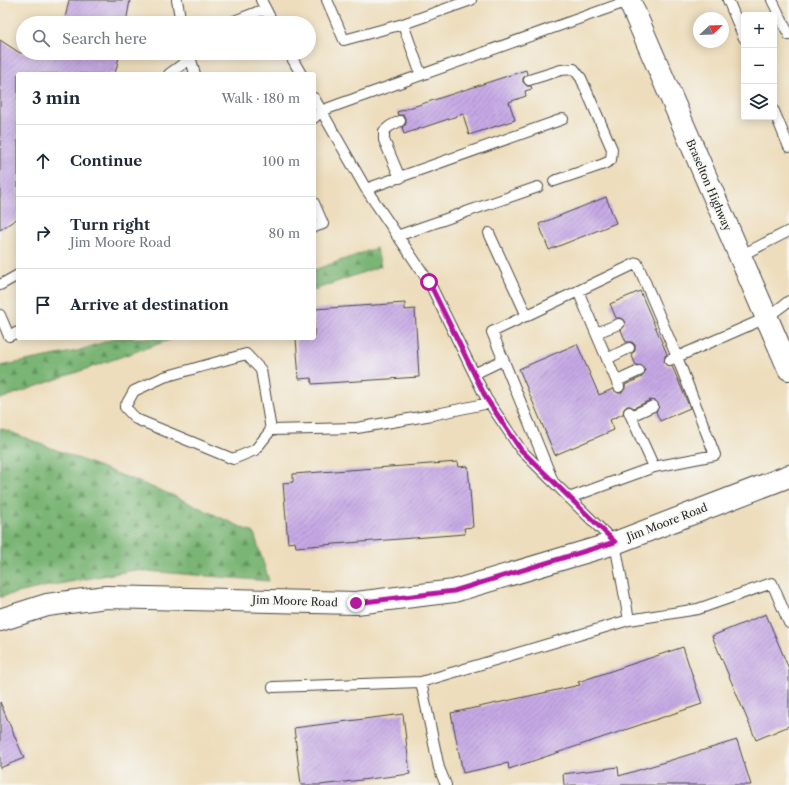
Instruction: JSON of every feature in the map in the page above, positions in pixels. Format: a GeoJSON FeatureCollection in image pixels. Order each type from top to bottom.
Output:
{"type":"FeatureCollection","features":[{"type":"Feature","properties":{"kind":"street","name":"Braselton Highway"},"geometry":{"type":"LineString","coordinates":[[630,0],[789,369]]}},
{"type":"Feature","properties":{"kind":"street","name":"Jim Moore Road"},"geometry":{"type":"LineString","coordinates":[[0,620],[47,605],[106,597],[356,603],[454,591],[615,542],[789,476]]}},
{"type":"Feature","properties":{"kind":"lane"},"geometry":{"type":"LineString","coordinates":[[177,0],[180,16]]}},
{"type":"Feature","properties":{"kind":"lane"},"geometry":{"type":"LineString","coordinates":[[327,0],[344,40],[403,24],[471,0]]}},
{"type":"Feature","properties":{"kind":"lane"},"geometry":{"type":"LineString","coordinates":[[629,620],[615,542],[521,450],[489,403],[429,282],[397,236],[318,114],[421,75],[630,0]]}},
{"type":"Feature","properties":{"kind":"lane"},"geometry":{"type":"LineString","coordinates":[[728,0],[741,31]]}},
{"type":"Feature","properties":{"kind":"lane"},"geometry":{"type":"LineString","coordinates":[[772,0],[789,35]]}},
{"type":"Feature","properties":{"kind":"lane"},"geometry":{"type":"LineString","coordinates":[[242,16],[263,4],[269,16]]}},
{"type":"Feature","properties":{"kind":"lane"},"geometry":{"type":"LineString","coordinates":[[403,24],[421,75]]}},
{"type":"Feature","properties":{"kind":"lane"},"geometry":{"type":"LineString","coordinates":[[171,72],[185,60]]}},
{"type":"Feature","properties":{"kind":"lane"},"geometry":{"type":"LineString","coordinates":[[191,60],[194,72]]}},
{"type":"Feature","properties":{"kind":"lane"},"geometry":{"type":"LineString","coordinates":[[293,60],[300,72]]}},
{"type":"Feature","properties":{"kind":"lane"},"geometry":{"type":"LineString","coordinates":[[529,80],[561,70],[574,69],[581,78],[612,149],[611,160],[604,164],[554,181]]}},
{"type":"Feature","properties":{"kind":"lane"},"geometry":{"type":"LineString","coordinates":[[777,118],[789,147]]}},
{"type":"Feature","properties":{"kind":"lane"},"geometry":{"type":"LineString","coordinates":[[366,189],[563,119]]}},
{"type":"Feature","properties":{"kind":"lane"},"geometry":{"type":"LineString","coordinates":[[400,121],[384,131],[384,140],[400,178]]}},
{"type":"Feature","properties":{"kind":"lane"},"geometry":{"type":"LineString","coordinates":[[397,236],[538,187]]}},
{"type":"Feature","properties":{"kind":"lane"},"geometry":{"type":"LineString","coordinates":[[316,208],[323,224],[316,226]]}},
{"type":"Feature","properties":{"kind":"lane"},"geometry":{"type":"LineString","coordinates":[[740,256],[789,231]]}},
{"type":"Feature","properties":{"kind":"lane"},"geometry":{"type":"LineString","coordinates":[[489,233],[527,316]]}},
{"type":"Feature","properties":{"kind":"lane"},"geometry":{"type":"LineString","coordinates":[[555,484],[492,332],[637,263],[652,310],[715,455],[654,467],[569,498]]}},
{"type":"Feature","properties":{"kind":"lane"},"geometry":{"type":"LineString","coordinates":[[0,285],[16,276]]}},
{"type":"Feature","properties":{"kind":"lane"},"geometry":{"type":"LineString","coordinates":[[578,291],[618,384],[639,372]]}},
{"type":"Feature","properties":{"kind":"lane"},"geometry":{"type":"LineString","coordinates":[[674,358],[766,318],[789,301]]}},
{"type":"Feature","properties":{"kind":"lane"},"geometry":{"type":"LineString","coordinates":[[0,315],[9,336],[16,333]]}},
{"type":"Feature","properties":{"kind":"lane"},"geometry":{"type":"LineString","coordinates":[[596,333],[618,324]]}},
{"type":"Feature","properties":{"kind":"lane"},"geometry":{"type":"LineString","coordinates":[[607,359],[629,348]]}},
{"type":"Feature","properties":{"kind":"lane"},"geometry":{"type":"LineString","coordinates":[[246,354],[261,370],[271,430],[255,450],[233,459],[136,419],[125,407],[134,391],[164,377],[246,354]]}},
{"type":"Feature","properties":{"kind":"lane"},"geometry":{"type":"LineString","coordinates":[[474,374],[503,360]]}},
{"type":"Feature","properties":{"kind":"lane"},"geometry":{"type":"LineString","coordinates":[[271,430],[357,428],[489,403]]}},
{"type":"Feature","properties":{"kind":"lane"},"geometry":{"type":"LineString","coordinates":[[653,406],[630,414],[654,467]]}},
{"type":"Feature","properties":{"kind":"lane"},"geometry":{"type":"LineString","coordinates":[[273,687],[421,682],[629,620],[698,609],[772,583],[789,623]]}},
{"type":"Feature","properties":{"kind":"lane"},"geometry":{"type":"LineString","coordinates":[[421,682],[438,768],[446,785]]}},
{"type":"Feature","properties":{"kind":"green space"},"geometry":{"type":"Polygon","coordinates":[[[376,248],[381,266],[316,289],[316,269],[376,248]]]}},
{"type":"Feature","properties":{"kind":"green space"},"geometry":{"type":"Polygon","coordinates":[[[110,340],[169,340],[0,399],[0,366],[77,351],[110,340]]]}},
{"type":"Feature","properties":{"kind":"green space"},"geometry":{"type":"Polygon","coordinates":[[[0,428],[172,495],[254,533],[269,581],[134,570],[43,587],[0,597],[0,428]]]}},
{"type":"Feature","properties":{"kind":"building"},"geometry":{"type":"Polygon","coordinates":[[[69,0],[130,0],[127,16],[66,16],[69,0]]]}},
{"type":"Feature","properties":{"kind":"building"},"geometry":{"type":"Polygon","coordinates":[[[0,40],[16,50],[16,60],[118,60],[115,72],[16,72],[16,219],[0,230],[0,40]]]}},
{"type":"Feature","properties":{"kind":"building"},"geometry":{"type":"Polygon","coordinates":[[[526,70],[527,74],[523,78],[523,82],[527,86],[531,86],[532,89],[525,91],[526,96],[509,102],[515,120],[469,135],[463,114],[404,134],[402,127],[406,124],[406,118],[403,115],[398,115],[397,112],[526,70]]]}},
{"type":"Feature","properties":{"kind":"building"},"geometry":{"type":"Polygon","coordinates":[[[606,197],[616,223],[549,250],[539,224],[606,197]]]}},
{"type":"Feature","properties":{"kind":"building"},"geometry":{"type":"Polygon","coordinates":[[[640,291],[667,354],[664,362],[666,365],[672,366],[690,408],[660,421],[656,412],[659,406],[656,401],[650,400],[634,408],[627,406],[624,409],[623,414],[610,420],[614,430],[555,455],[519,369],[577,344],[599,395],[613,389],[618,393],[622,393],[625,385],[642,377],[645,371],[642,366],[636,365],[631,354],[635,351],[635,345],[632,342],[626,342],[621,330],[625,325],[625,321],[620,318],[616,318],[610,304],[640,291]]]}},
{"type":"Feature","properties":{"kind":"building"},"geometry":{"type":"Polygon","coordinates":[[[405,303],[405,310],[415,309],[419,377],[312,384],[311,378],[299,379],[296,340],[316,340],[316,309],[405,303]]]}},
{"type":"Feature","properties":{"kind":"building"},"geometry":{"type":"Polygon","coordinates":[[[458,462],[459,467],[468,466],[473,527],[464,528],[465,534],[296,547],[295,542],[288,543],[283,483],[293,482],[293,474],[458,462]]]}},
{"type":"Feature","properties":{"kind":"building"},"geometry":{"type":"Polygon","coordinates":[[[766,614],[789,669],[789,726],[756,740],[712,636],[766,614]]]}},
{"type":"Feature","properties":{"kind":"building"},"geometry":{"type":"Polygon","coordinates":[[[683,647],[702,704],[509,769],[508,763],[463,773],[451,713],[580,685],[578,682],[683,647]]]}},
{"type":"Feature","properties":{"kind":"building"},"geometry":{"type":"Polygon","coordinates":[[[0,702],[24,758],[0,768],[0,702]]]}},
{"type":"Feature","properties":{"kind":"building"},"geometry":{"type":"Polygon","coordinates":[[[403,714],[410,774],[320,785],[301,785],[294,728],[403,714]]]}},
{"type":"Feature","properties":{"kind":"building"},"geometry":{"type":"Polygon","coordinates":[[[737,740],[751,785],[564,785],[563,774],[618,767],[619,776],[737,740]]]}},
{"type":"Feature","properties":{"kind":"route"},"geometry":{"type":"LineString","coordinates":[[356,603],[454,591],[615,542],[521,450],[486,398],[429,282]]}}]}
